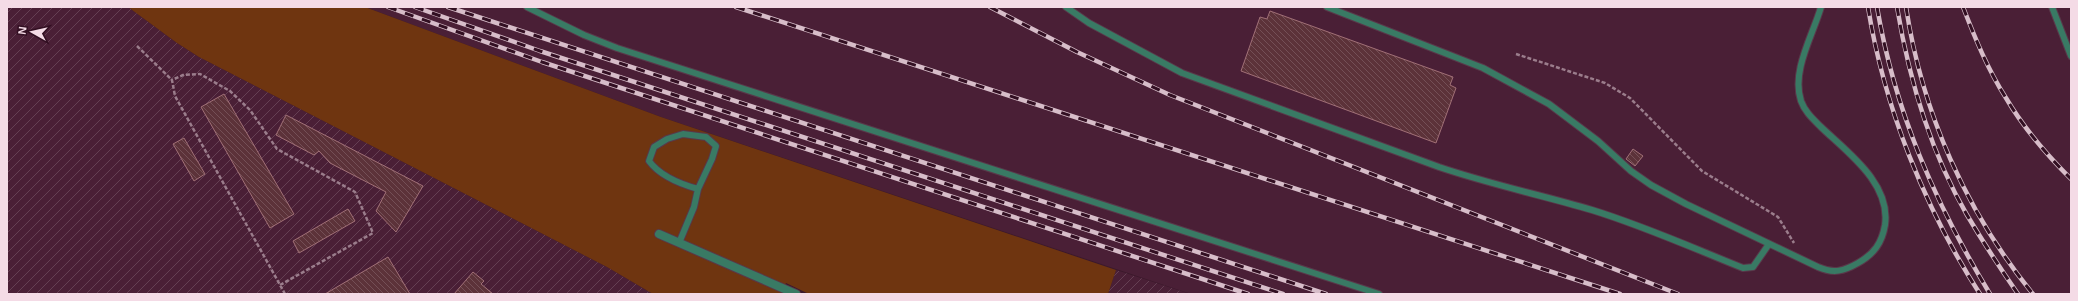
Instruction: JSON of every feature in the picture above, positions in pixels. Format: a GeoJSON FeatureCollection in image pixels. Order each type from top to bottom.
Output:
{"type":"FeatureCollection","features":[{"type":"Feature","properties":{"kind":"street"},"geometry":{"type":"LineString","coordinates":[[659,234],[796,294]]}},
{"type":"Feature","properties":{"kind":"lane"},"geometry":{"type":"LineString","coordinates":[[527,7],[584,35],[617,48],[1379,294]]}},
{"type":"Feature","properties":{"kind":"lane"},"geometry":{"type":"LineString","coordinates":[[1066,7],[1089,23],[1182,73],[1474,179],[1530,192],[1593,211],[1640,227],[1743,268],[1753,267],[1769,244]]}},
{"type":"Feature","properties":{"kind":"lane"},"geometry":{"type":"LineString","coordinates":[[1327,7],[1453,54],[1518,86],[1563,115],[1651,185],[1769,244],[1826,271],[1834,272],[1847,269],[1865,259],[1877,248],[1883,235],[1886,219],[1881,196],[1871,177],[1808,113],[1800,100],[1799,85],[1802,64],[1821,7]]}},
{"type":"Feature","properties":{"kind":"lane"},"geometry":{"type":"LineString","coordinates":[[2052,7],[2071,56]]}},
{"type":"Feature","properties":{"kind":"lane"},"geometry":{"type":"LineString","coordinates":[[679,243],[694,207],[698,189],[712,159],[716,146],[706,137],[683,134],[667,138],[654,147],[649,161],[656,171],[685,185],[698,189]]}},
{"type":"Feature","properties":{"kind":"path"},"geometry":{"type":"LineString","coordinates":[[137,46],[172,80],[175,96],[285,294]]}},
{"type":"Feature","properties":{"kind":"path"},"geometry":{"type":"LineString","coordinates":[[1516,54],[1605,83],[1630,98],[1702,172],[1778,216],[1802,259]]}},
{"type":"Feature","properties":{"kind":"path"},"geometry":{"type":"LineString","coordinates":[[172,80],[183,75],[200,74],[230,91],[250,110],[277,149],[355,192],[373,233],[280,285]]}},
{"type":"Feature","properties":{"kind":"shaded area"},"geometry":{"type":"Polygon","coordinates":[[[7,7],[128,7],[177,43],[199,57],[607,267],[653,294],[7,294],[7,7]]]}},
{"type":"Feature","properties":{"kind":"shaded area"},"geometry":{"type":"Polygon","coordinates":[[[128,7],[365,7],[661,117],[1116,270],[1108,294],[809,294],[786,283],[781,294],[653,294],[607,267],[199,57],[177,43],[128,7]]]}},
{"type":"Feature","properties":{"kind":"shaded area"},"geometry":{"type":"Polygon","coordinates":[[[365,7],[2071,7],[2071,294],[1191,294],[661,117],[365,7]]]}},
{"type":"Feature","properties":{"kind":"shaded area"},"geometry":{"type":"Polygon","coordinates":[[[1116,270],[1190,294],[1108,294],[1116,270]]]}},
{"type":"Feature","properties":{"kind":"building"},"geometry":{"type":"Polygon","coordinates":[[[1270,11],[1453,77],[1450,85],[1456,88],[1436,143],[1241,71],[1260,17],[1267,19],[1270,11]]]}},
{"type":"Feature","properties":{"kind":"building"},"geometry":{"type":"Polygon","coordinates":[[[224,94],[294,214],[270,228],[201,107],[224,94]]]}},
{"type":"Feature","properties":{"kind":"building"},"geometry":{"type":"Polygon","coordinates":[[[286,115],[423,186],[396,232],[376,211],[386,192],[330,163],[319,151],[314,155],[276,135],[286,115]]]}},
{"type":"Feature","properties":{"kind":"building"},"geometry":{"type":"Polygon","coordinates":[[[184,138],[205,174],[194,181],[173,144],[184,138]]]}},
{"type":"Feature","properties":{"kind":"building"},"geometry":{"type":"Polygon","coordinates":[[[1633,149],[1643,156],[1635,166],[1626,159],[1633,149]]]}},
{"type":"Feature","properties":{"kind":"building"},"geometry":{"type":"Polygon","coordinates":[[[348,209],[355,221],[299,253],[293,241],[348,209]]]}},
{"type":"Feature","properties":{"kind":"building"},"geometry":{"type":"Polygon","coordinates":[[[388,257],[410,294],[325,294],[388,257]]]}},
{"type":"Feature","properties":{"kind":"building"},"geometry":{"type":"Polygon","coordinates":[[[473,272],[484,281],[481,284],[493,294],[454,294],[473,272]]]}},
{"type":"Feature","properties":{"kind":"railway"},"geometry":{"type":"LineString","coordinates":[[388,7],[542,62],[1248,294]]}},
{"type":"Feature","properties":{"kind":"railway"},"geometry":{"type":"LineString","coordinates":[[415,7],[540,51],[1283,294]]}},
{"type":"Feature","properties":{"kind":"railway"},"geometry":{"type":"LineString","coordinates":[[448,7],[1326,294]]}},
{"type":"Feature","properties":{"kind":"railway"},"geometry":{"type":"LineString","coordinates":[[736,7],[1620,294]]}},
{"type":"Feature","properties":{"kind":"railway"},"geometry":{"type":"LineString","coordinates":[[990,7],[1077,52],[1170,95],[1678,294]]}},
{"type":"Feature","properties":{"kind":"railway"},"geometry":{"type":"LineString","coordinates":[[1868,7],[1875,45],[1885,82],[1909,156],[1942,227],[1980,294]]}},
{"type":"Feature","properties":{"kind":"railway"},"geometry":{"type":"LineString","coordinates":[[1877,7],[1885,46],[1895,83],[1906,120],[1920,156],[1952,226],[1990,294]]}},
{"type":"Feature","properties":{"kind":"railway"},"geometry":{"type":"LineString","coordinates":[[1897,7],[1915,88],[1942,166],[1967,215],[2018,294]]}},
{"type":"Feature","properties":{"kind":"railway"},"geometry":{"type":"LineString","coordinates":[[1906,7],[1913,46],[1923,85],[1950,159],[1987,229],[2033,294]]}},
{"type":"Feature","properties":{"kind":"railway"},"geometry":{"type":"LineString","coordinates":[[1963,7],[1977,42],[1999,87],[2020,120],[2071,179]]}}]}
